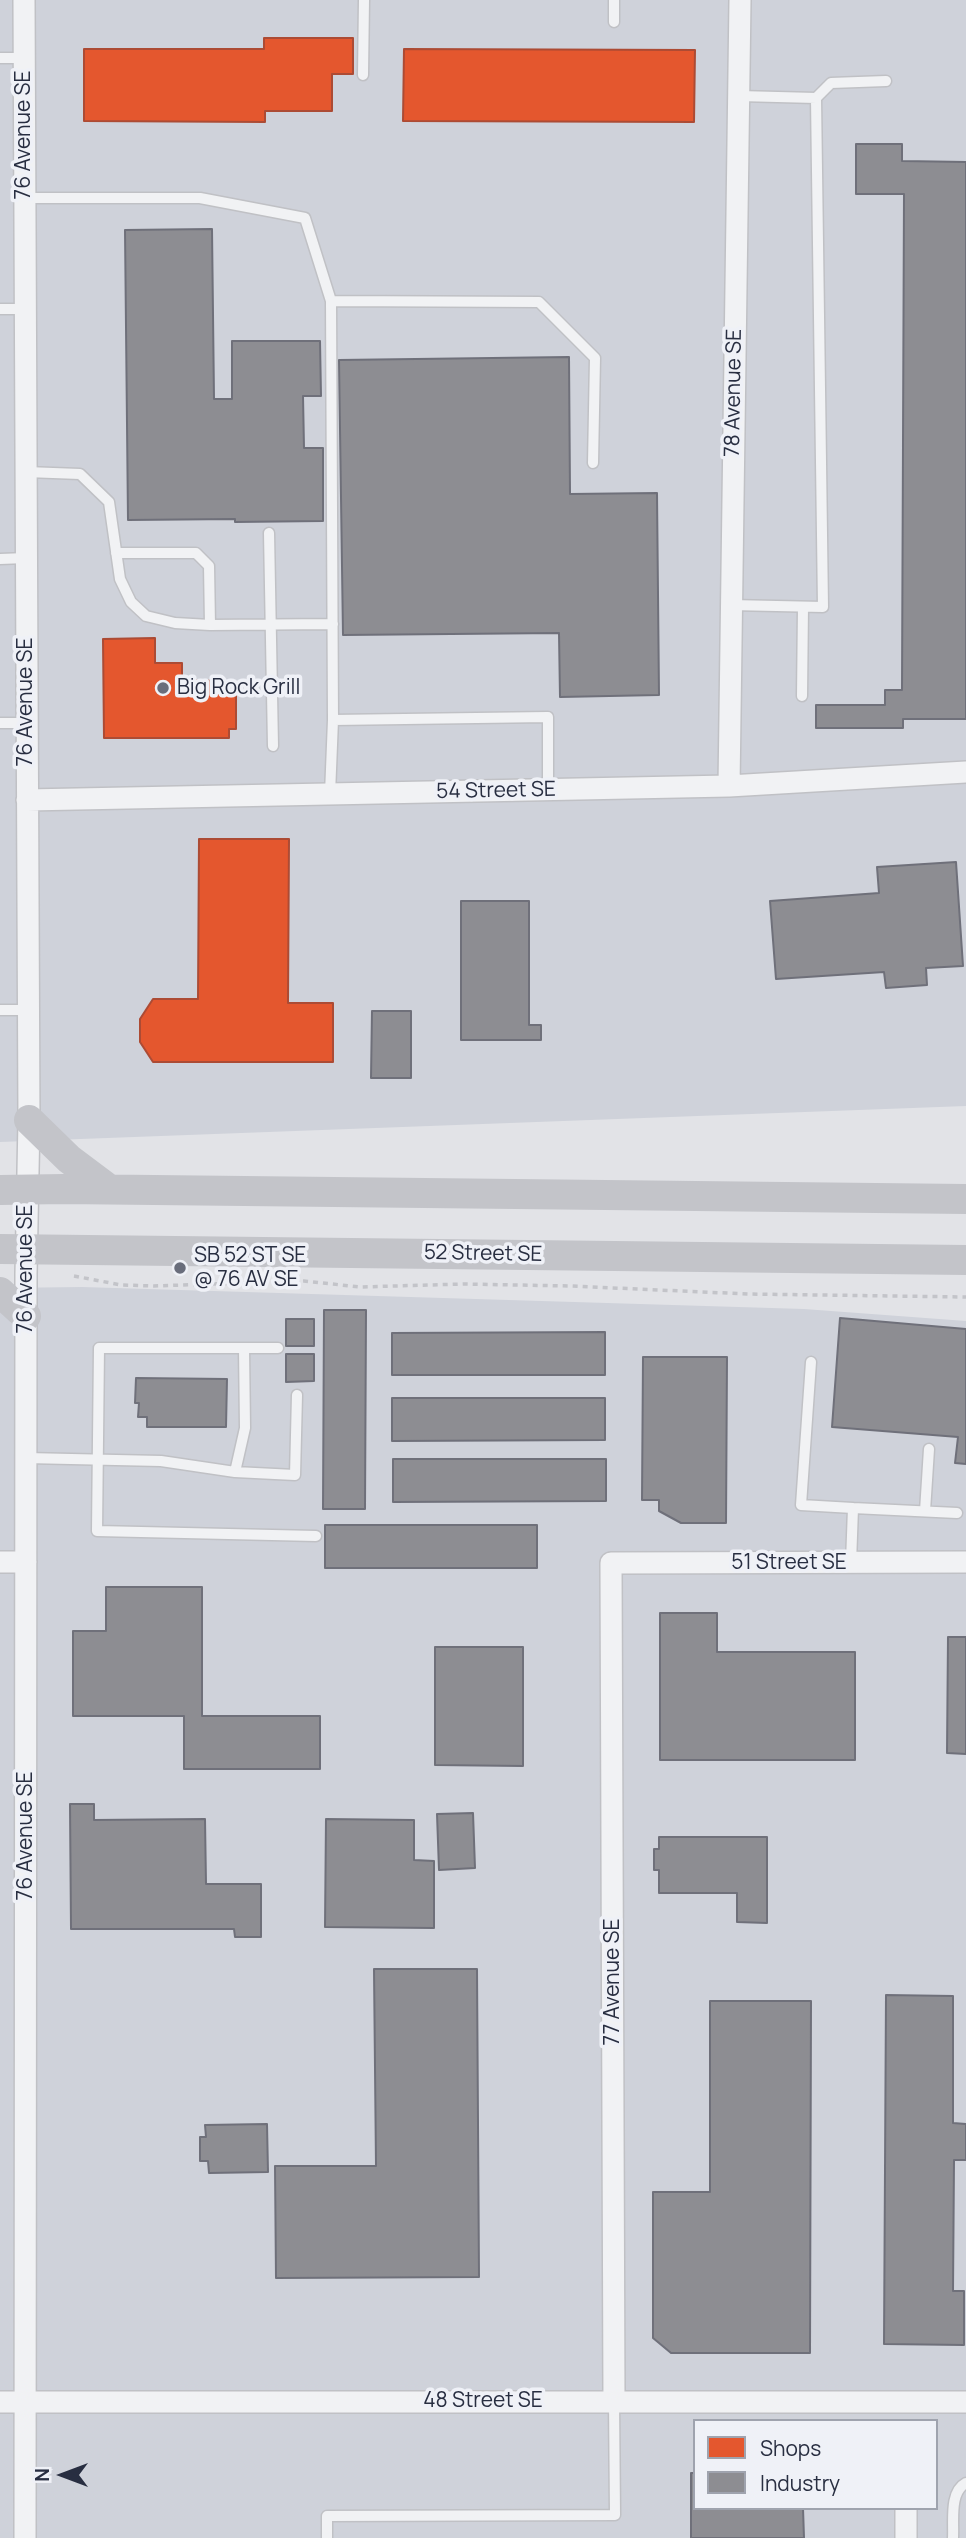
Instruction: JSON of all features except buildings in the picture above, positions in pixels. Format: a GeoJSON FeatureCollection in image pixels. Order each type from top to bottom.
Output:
{"type":"FeatureCollection","features":[{"type":"Feature","properties":{"kind":"main road"},"geometry":{"type":"LineString","coordinates":[[29,1120],[69,1159],[109,1189]]}},
{"type":"Feature","properties":{"kind":"main road"},"geometry":{"type":"LineString","coordinates":[[13,1190],[966,1199]]}},
{"type":"Feature","properties":{"kind":"main road","name":"52 Street SE"},"geometry":{"type":"LineString","coordinates":[[13,1248],[966,1260]]}},
{"type":"Feature","properties":{"kind":"main road"},"geometry":{"type":"LineString","coordinates":[[0,1292],[26,1316]]}},
{"type":"Feature","properties":{"kind":"street","name":"76 Avenue SE"},"geometry":{"type":"LineString","coordinates":[[24,0],[29,1120],[13,1190],[13,1248],[26,1316],[25,2538]]}},
{"type":"Feature","properties":{"kind":"street","name":"78 Avenue SE"},"geometry":{"type":"LineString","coordinates":[[729,786],[740,0]]}},
{"type":"Feature","properties":{"kind":"street","name":"54 Street SE"},"geometry":{"type":"LineString","coordinates":[[27,800],[729,786],[966,772]]}},
{"type":"Feature","properties":{"kind":"street"},"geometry":{"type":"LineString","coordinates":[[0,1562],[26,1562]]}},
{"type":"Feature","properties":{"kind":"street","name":"51 Street SE"},"geometry":{"type":"LineString","coordinates":[[611,1563],[966,1562]]}},
{"type":"Feature","properties":{"kind":"street","name":"77 Avenue SE"},"geometry":{"type":"LineString","coordinates":[[611,1563],[614,2401]]}},
{"type":"Feature","properties":{"kind":"street","name":"48 Street SE"},"geometry":{"type":"LineString","coordinates":[[0,2402],[614,2401],[906,2412],[966,2403]]}},
{"type":"Feature","properties":{"kind":"street"},"geometry":{"type":"LineString","coordinates":[[906,2510],[906,2538]]}},
{"type":"Feature","properties":{"kind":"lane"},"geometry":{"type":"LineString","coordinates":[[363,75],[364,0]]}},
{"type":"Feature","properties":{"kind":"lane"},"geometry":{"type":"LineString","coordinates":[[614,0],[614,22]]}},
{"type":"Feature","properties":{"kind":"lane"},"geometry":{"type":"LineString","coordinates":[[0,58],[24,58]]}},
{"type":"Feature","properties":{"kind":"lane"},"geometry":{"type":"LineString","coordinates":[[730,605],[823,607],[816,98],[831,83],[886,81]]}},
{"type":"Feature","properties":{"kind":"lane"},"geometry":{"type":"LineString","coordinates":[[739,96],[816,98]]}},
{"type":"Feature","properties":{"kind":"lane"},"geometry":{"type":"LineString","coordinates":[[24,198],[200,198],[305,218],[331,301],[333,720],[330,794]]}},
{"type":"Feature","properties":{"kind":"lane"},"geometry":{"type":"LineString","coordinates":[[331,301],[539,302],[596,358],[593,464]]}},
{"type":"Feature","properties":{"kind":"lane"},"geometry":{"type":"LineString","coordinates":[[0,309],[25,309]]}},
{"type":"Feature","properties":{"kind":"lane"},"geometry":{"type":"LineString","coordinates":[[26,472],[80,474],[109,502],[120,579],[131,602],[146,616],[175,623],[209,625],[333,624]]}},
{"type":"Feature","properties":{"kind":"lane"},"geometry":{"type":"LineString","coordinates":[[269,533],[273,746]]}},
{"type":"Feature","properties":{"kind":"lane"},"geometry":{"type":"LineString","coordinates":[[116,553],[195,553],[209,566],[209,625]]}},
{"type":"Feature","properties":{"kind":"lane"},"geometry":{"type":"LineString","coordinates":[[0,559],[26,558]]}},
{"type":"Feature","properties":{"kind":"lane"},"geometry":{"type":"LineString","coordinates":[[802,696],[803,607]]}},
{"type":"Feature","properties":{"kind":"lane"},"geometry":{"type":"LineString","coordinates":[[333,720],[548,717],[548,790]]}},
{"type":"Feature","properties":{"kind":"lane"},"geometry":{"type":"LineString","coordinates":[[0,723],[26,723]]}},
{"type":"Feature","properties":{"kind":"lane"},"geometry":{"type":"LineString","coordinates":[[0,1010],[28,1010]]}},
{"type":"Feature","properties":{"kind":"lane"},"geometry":{"type":"LineString","coordinates":[[278,1348],[99,1348],[97,1531],[316,1536]]}},
{"type":"Feature","properties":{"kind":"lane"},"geometry":{"type":"LineString","coordinates":[[235,1472],[245,1428],[244,1348]]}},
{"type":"Feature","properties":{"kind":"lane"},"geometry":{"type":"LineString","coordinates":[[811,1362],[801,1505],[957,1513]]}},
{"type":"Feature","properties":{"kind":"lane"},"geometry":{"type":"LineString","coordinates":[[26,1458],[161,1461],[235,1472],[295,1475],[297,1395]]}},
{"type":"Feature","properties":{"kind":"lane"},"geometry":{"type":"LineString","coordinates":[[925,1511],[929,1449]]}},
{"type":"Feature","properties":{"kind":"lane"},"geometry":{"type":"LineString","coordinates":[[851,1563],[853,1508]]}},
{"type":"Feature","properties":{"kind":"lane"},"geometry":{"type":"LineString","coordinates":[[327,2538],[327,2516],[615,2515],[614,2401]]}},
{"type":"Feature","properties":{"kind":"lane"},"geometry":{"type":"LineString","coordinates":[[953,2538],[954,2500],[957,2491],[966,2483]]}},
{"type":"Feature","properties":{"kind":"path"},"geometry":{"type":"LineString","coordinates":[[66,1275],[121,1285],[154,1286],[304,1281],[360,1287],[464,1284],[748,1294],[966,1297]]}},
{"type":"Feature","properties":{"kind":"shaded area"},"geometry":{"type":"Polygon","coordinates":[[[0,0],[966,0],[966,1106],[0,1142],[0,0]]]}},
{"type":"Feature","properties":{"kind":"shaded area"},"geometry":{"type":"Polygon","coordinates":[[[82,1287],[804,1309],[966,1321],[966,2538],[0,2538],[0,1288],[82,1287]]]}},
{"type":"Feature","properties":{"kind":"place","name":"Big Rock Grill"},"geometry":{"type":"Point","coordinates":[163,688]}},
{"type":"Feature","properties":{"kind":"place","name":"SB 52 ST SE @ 76 AV SE"},"geometry":{"type":"Point","coordinates":[180,1268]}}]}
